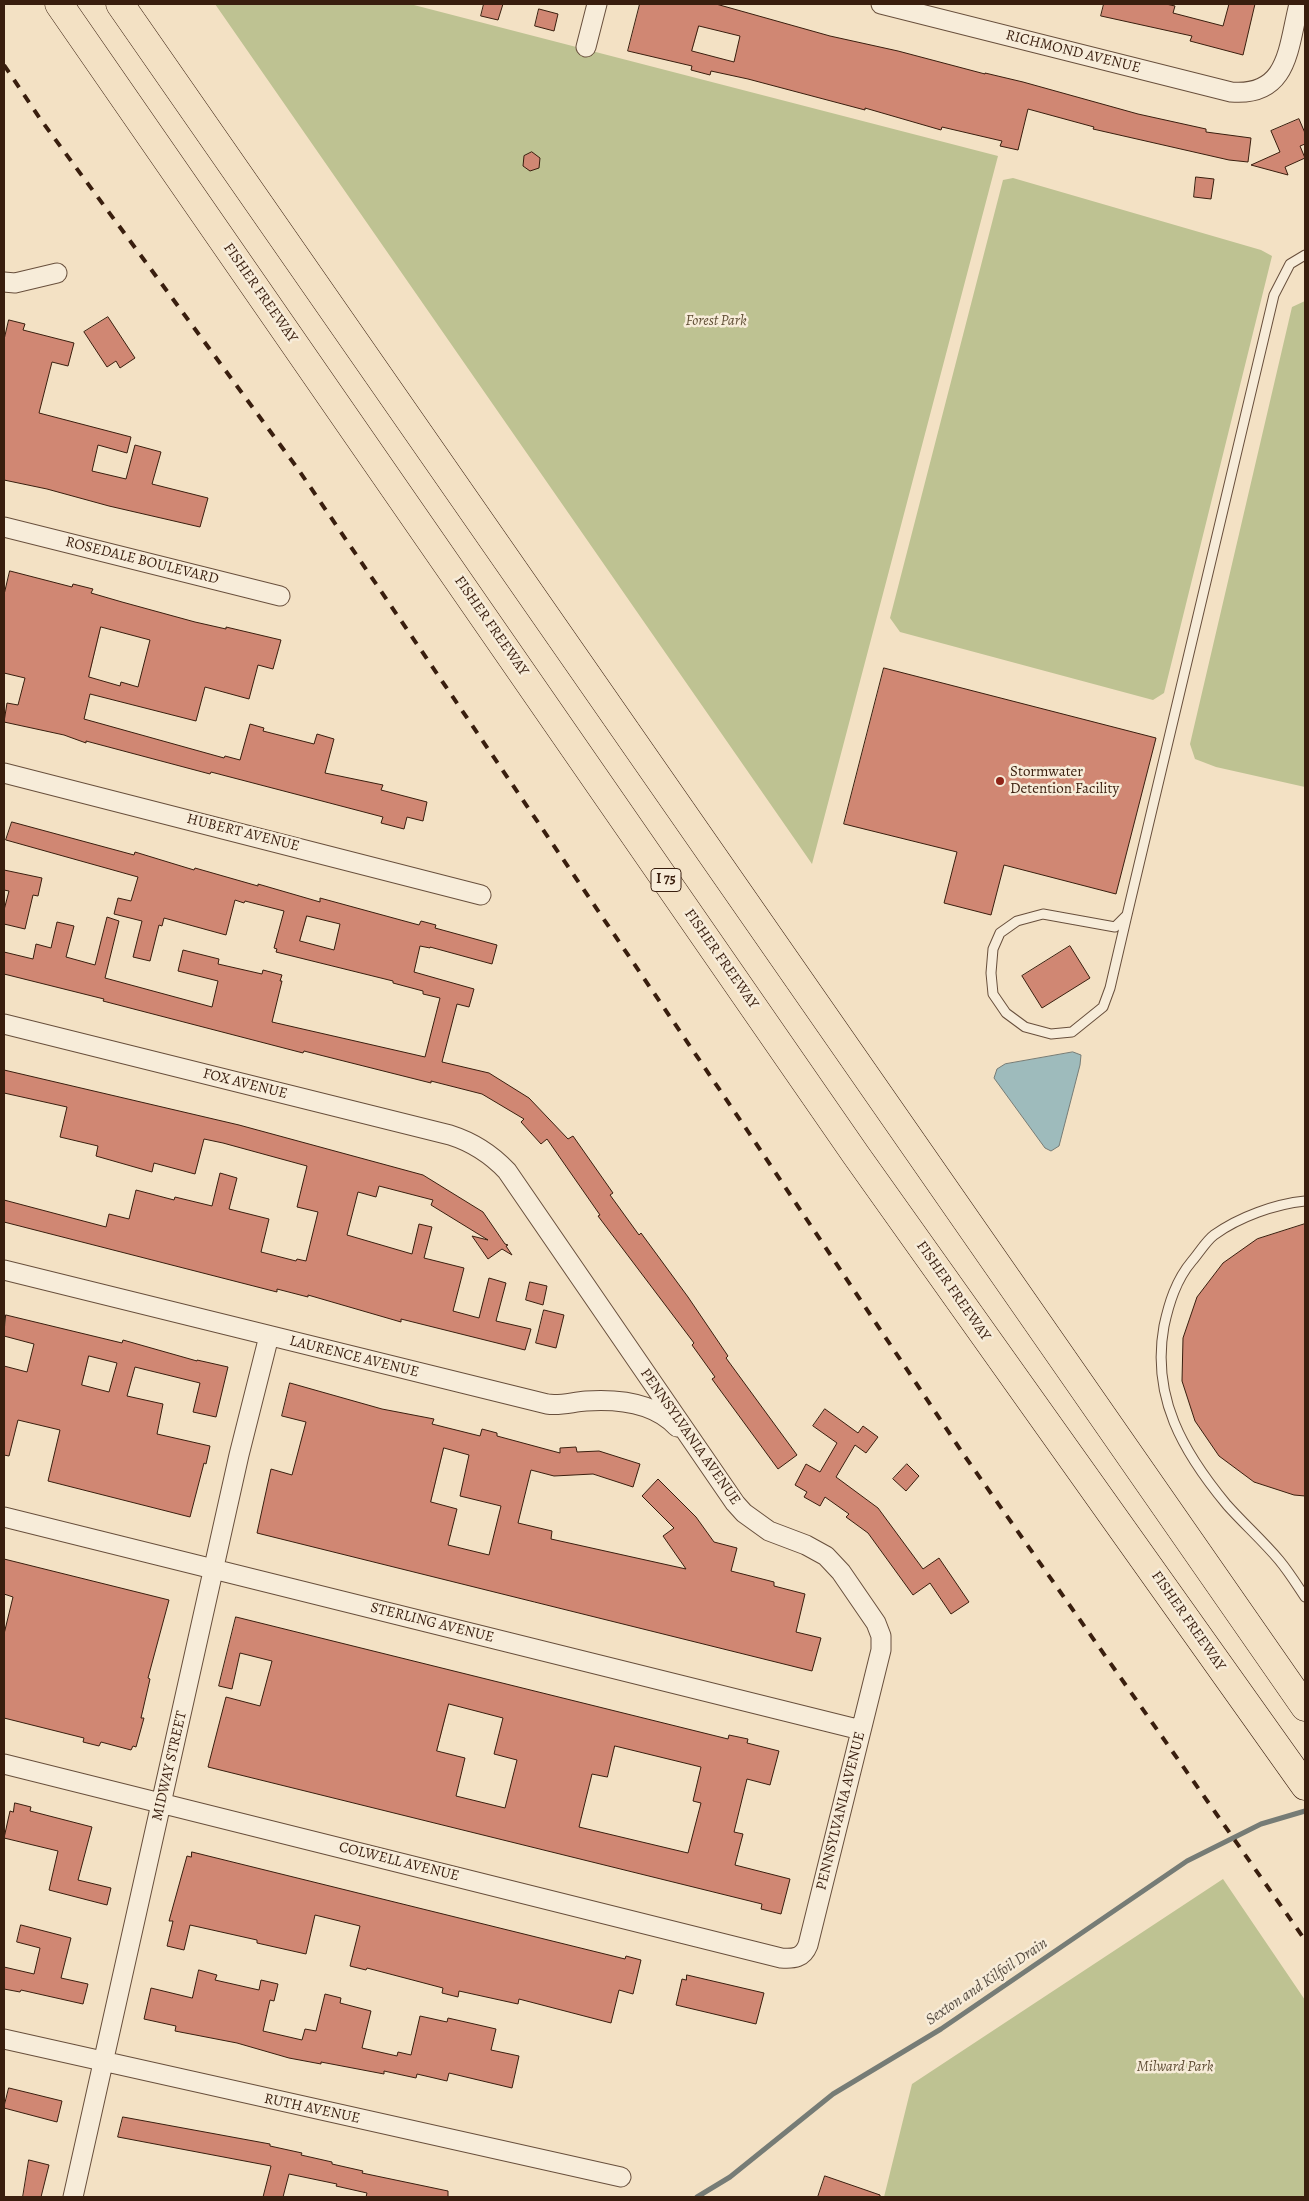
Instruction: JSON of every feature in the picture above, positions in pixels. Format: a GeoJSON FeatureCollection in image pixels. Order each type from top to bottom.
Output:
{"type":"FeatureCollection","features":[{"type":"Feature","properties":{"kind":"highway","name":"FISHER FREEWAY"},"geometry":{"type":"LineString","coordinates":[[59,4],[851,1146],[1305,1786]]}},
{"type":"Feature","properties":{"kind":"highway"},"geometry":{"type":"LineString","coordinates":[[120,4],[1305,1707]]}},
{"type":"Feature","properties":{"kind":"street"},"geometry":{"type":"LineString","coordinates":[[586,47],[598,4]]}},
{"type":"Feature","properties":{"kind":"street","name":"RICHMOND AVENUE"},"geometry":{"type":"LineString","coordinates":[[881,4],[1231,92],[1247,94],[1265,88],[1282,68],[1299,4]]}},
{"type":"Feature","properties":{"kind":"street"},"geometry":{"type":"LineString","coordinates":[[4,282],[15,283],[57,273]]}},
{"type":"Feature","properties":{"kind":"street","name":"ROSEDALE BOULEVARD"},"geometry":{"type":"LineString","coordinates":[[4,527],[280,596]]}},
{"type":"Feature","properties":{"kind":"street","name":"HUBERT AVENUE"},"geometry":{"type":"LineString","coordinates":[[4,773],[481,895]]}},
{"type":"Feature","properties":{"kind":"street","name":"FOX AVENUE"},"geometry":{"type":"LineString","coordinates":[[4,1024],[450,1135],[463,1139],[484,1150]]}},
{"type":"Feature","properties":{"kind":"street","name":"PENNSYLVANIA AVENUE"},"geometry":{"type":"LineString","coordinates":[[484,1150],[506,1171],[694,1445],[744,1513],[769,1531],[806,1545],[826,1556],[841,1572],[876,1623],[881,1636],[881,1650],[808,1945],[802,1955],[794,1959]]}},
{"type":"Feature","properties":{"kind":"street","name":"LAURENCE AVENUE"},"geometry":{"type":"LineString","coordinates":[[4,1270],[547,1404],[559,1406],[584,1401],[631,1403],[658,1413],[674,1423],[694,1445]]}},
{"type":"Feature","properties":{"kind":"street","name":"MIDWAY STREET"},"geometry":{"type":"LineString","coordinates":[[73,2197],[239,1456],[269,1336]]}},
{"type":"Feature","properties":{"kind":"street","name":"STERLING AVENUE"},"geometry":{"type":"LineString","coordinates":[[4,1517],[861,1730]]}},
{"type":"Feature","properties":{"kind":"street","name":"COLWELL AVENUE"},"geometry":{"type":"LineString","coordinates":[[4,1764],[781,1958],[794,1959]]}},
{"type":"Feature","properties":{"kind":"street","name":"RUTH AVENUE"},"geometry":{"type":"LineString","coordinates":[[4,2039],[104,2063],[621,2177]]}},
{"type":"Feature","properties":{"kind":"lane"},"geometry":{"type":"LineString","coordinates":[[1127,915],[1115,927],[1043,914],[1017,921],[1000,933],[993,949],[990,973],[993,994],[1006,1013],[1025,1027],[1051,1034],[1072,1032],[1103,1007],[1110,988],[1274,295],[1290,264],[1305,255]]}},
{"type":"Feature","properties":{"kind":"lane"},"geometry":{"type":"LineString","coordinates":[[1305,1201],[1290,1202],[1238,1220],[1212,1236],[1183,1272],[1168,1306],[1162,1341],[1162,1377],[1166,1402],[1178,1435],[1195,1464],[1228,1505],[1280,1560],[1305,1597]]}},
{"type":"Feature","properties":{"kind":"green space","name":"Forest Park"},"geometry":{"type":"Polygon","coordinates":[[[215,4],[410,4],[998,156],[812,864],[215,4]]]}},
{"type":"Feature","properties":{"kind":"green space"},"geometry":{"type":"Polygon","coordinates":[[[1013,178],[1261,250],[1272,256],[1164,693],[1153,700],[900,632],[890,618],[1003,180],[1013,178]]]}},
{"type":"Feature","properties":{"kind":"green space"},"geometry":{"type":"Polygon","coordinates":[[[1305,301],[1305,787],[1216,767],[1195,759],[1190,744],[1292,307],[1305,301]]]}},
{"type":"Feature","properties":{"kind":"green space","name":"Milward Park"},"geometry":{"type":"Polygon","coordinates":[[[1223,1879],[1305,2000],[1305,2197],[884,2197],[912,2084],[1223,1879]]]}},
{"type":"Feature","properties":{"kind":"water"},"geometry":{"type":"Polygon","coordinates":[[[1073,1052],[1081,1055],[1080,1065],[1059,1146],[1051,1151],[1045,1148],[994,1078],[997,1069],[1005,1064],[1073,1052]]]}},
{"type":"Feature","properties":{"kind":"building"},"geometry":{"type":"Polygon","coordinates":[[[484,4],[503,4],[498,20],[481,16],[484,4]]]}},
{"type":"Feature","properties":{"kind":"building"},"geometry":{"type":"Polygon","coordinates":[[[640,4],[716,4],[830,36],[1023,82],[1138,114],[1206,129],[1206,132],[1251,138],[1248,162],[1229,160],[1093,129],[1094,127],[1028,109],[1018,150],[1000,146],[1002,141],[942,127],[941,130],[865,108],[865,110],[748,79],[711,71],[710,75],[691,70],[692,66],[628,51],[640,4]],[[699,26],[692,51],[734,62],[740,36],[699,26]]]}},
{"type":"Feature","properties":{"kind":"building"},"geometry":{"type":"Polygon","coordinates":[[[1104,4],[1166,4],[1175,6],[1173,13],[1223,26],[1229,4],[1255,4],[1243,55],[1190,41],[1192,36],[1101,16],[1104,4]]]}},
{"type":"Feature","properties":{"kind":"building"},"geometry":{"type":"Polygon","coordinates":[[[539,9],[558,14],[554,31],[535,26],[539,9]]]}},
{"type":"Feature","properties":{"kind":"building"},"geometry":{"type":"Polygon","coordinates":[[[1299,119],[1305,133],[1305,144],[1300,146],[1305,158],[1285,167],[1288,175],[1251,165],[1280,152],[1271,131],[1299,119]]]}},
{"type":"Feature","properties":{"kind":"building"},"geometry":{"type":"Polygon","coordinates":[[[532,152],[540,158],[539,168],[530,171],[523,166],[524,156],[532,152]]]}},
{"type":"Feature","properties":{"kind":"building"},"geometry":{"type":"Polygon","coordinates":[[[1196,177],[1214,179],[1211,199],[1194,197],[1196,177]]]}},
{"type":"Feature","properties":{"kind":"building"},"geometry":{"type":"Polygon","coordinates":[[[108,317],[135,358],[120,368],[116,361],[107,367],[84,332],[108,317]]]}},
{"type":"Feature","properties":{"kind":"building"},"geometry":{"type":"Polygon","coordinates":[[[9,320],[25,324],[23,330],[74,343],[68,366],[52,362],[39,413],[131,437],[127,453],[98,445],[92,471],[126,479],[135,445],[161,452],[152,484],[208,498],[200,527],[4,480],[4,340],[9,320]]]}},
{"type":"Feature","properties":{"kind":"building"},"geometry":{"type":"Polygon","coordinates":[[[10,571],[72,587],[73,584],[93,589],[91,593],[195,622],[281,640],[273,669],[258,665],[249,699],[205,687],[196,721],[90,694],[84,719],[224,758],[225,756],[240,760],[250,724],[264,728],[263,731],[314,744],[317,734],[334,739],[325,773],[383,785],[381,790],[427,802],[423,821],[407,817],[404,829],[381,823],[383,817],[211,772],[210,774],[86,741],[86,743],[64,735],[4,722],[7,703],[18,705],[25,678],[4,673],[4,595],[10,571]],[[101,627],[89,677],[120,686],[121,682],[138,687],[150,640],[101,627]]]}},
{"type":"Feature","properties":{"kind":"building","name":"Stormwater Detention Facility"},"geometry":{"type":"Polygon","coordinates":[[[884,668],[1156,738],[1116,894],[1004,865],[991,915],[944,903],[957,852],[844,824],[884,668]]]}},
{"type":"Feature","properties":{"kind":"building"},"geometry":{"type":"Polygon","coordinates":[[[12,822],[134,855],[135,852],[194,870],[195,868],[258,886],[258,884],[320,902],[320,898],[419,925],[421,921],[436,925],[435,928],[497,945],[492,964],[420,946],[414,972],[474,989],[469,1007],[457,1004],[442,1062],[489,1073],[529,1098],[568,1139],[573,1136],[613,1193],[610,1195],[639,1235],[641,1233],[688,1297],[728,1356],[726,1358],[797,1455],[778,1469],[712,1379],[715,1377],[692,1345],[694,1343],[598,1216],[600,1215],[547,1139],[541,1144],[521,1122],[524,1119],[482,1094],[304,1051],[303,1053],[4,974],[4,952],[33,959],[36,944],[51,948],[57,922],[74,926],[66,957],[95,965],[107,917],[119,921],[105,978],[212,1007],[218,981],[178,971],[183,950],[219,959],[218,964],[262,974],[263,970],[282,975],[272,1022],[425,1057],[440,998],[423,994],[423,991],[393,983],[393,981],[276,952],[277,949],[274,948],[284,911],[245,901],[244,903],[235,900],[226,935],[164,918],[162,926],[159,925],[150,961],[133,957],[142,921],[114,914],[118,898],[131,901],[138,877],[6,840],[12,822]],[[307,916],[300,941],[334,950],[340,924],[307,916]]]}},
{"type":"Feature","properties":{"kind":"building"},"geometry":{"type":"Polygon","coordinates":[[[4,870],[42,878],[38,896],[33,895],[25,929],[4,924],[4,910],[9,891],[4,890],[4,870]]]}},
{"type":"Feature","properties":{"kind":"building"},"geometry":{"type":"Polygon","coordinates":[[[1070,946],[1090,978],[1042,1008],[1022,976],[1070,946]]]}},
{"type":"Feature","properties":{"kind":"building"},"geometry":{"type":"Polygon","coordinates":[[[4,1070],[239,1125],[423,1175],[483,1212],[505,1244],[508,1245],[506,1246],[512,1255],[502,1249],[488,1259],[472,1236],[488,1240],[431,1205],[433,1200],[379,1186],[376,1197],[358,1192],[347,1235],[412,1254],[419,1224],[432,1227],[424,1258],[464,1268],[453,1311],[479,1318],[489,1278],[506,1283],[496,1321],[531,1329],[525,1350],[401,1319],[401,1322],[308,1295],[308,1297],[277,1289],[277,1292],[4,1222],[4,1200],[106,1227],[109,1214],[129,1219],[136,1190],[174,1200],[175,1197],[212,1206],[220,1173],[237,1178],[229,1209],[269,1219],[261,1252],[296,1261],[297,1259],[306,1261],[318,1212],[297,1207],[307,1166],[223,1143],[204,1139],[195,1174],[154,1163],[152,1172],[96,1156],[98,1146],[60,1137],[67,1107],[4,1093],[4,1070]]]}},
{"type":"Feature","properties":{"kind":"building"},"geometry":{"type":"Polygon","coordinates":[[[1305,1224],[1305,1496],[1294,1495],[1254,1482],[1219,1456],[1195,1421],[1182,1381],[1183,1338],[1197,1297],[1223,1263],[1257,1239],[1305,1224]]]}},
{"type":"Feature","properties":{"kind":"building"},"geometry":{"type":"Polygon","coordinates":[[[530,1282],[547,1286],[543,1305],[526,1300],[530,1282]]]}},
{"type":"Feature","properties":{"kind":"building"},"geometry":{"type":"Polygon","coordinates":[[[544,1310],[564,1315],[556,1348],[536,1343],[544,1310]]]}},
{"type":"Feature","properties":{"kind":"building"},"geometry":{"type":"Polygon","coordinates":[[[6,1315],[122,1343],[123,1340],[197,1361],[228,1367],[216,1417],[193,1412],[200,1383],[135,1367],[127,1396],[163,1404],[157,1434],[210,1446],[190,1517],[48,1481],[60,1430],[18,1420],[9,1456],[4,1455],[4,1366],[27,1372],[34,1344],[4,1336],[6,1315]],[[89,1356],[82,1385],[109,1392],[117,1363],[89,1356]]]}},
{"type":"Feature","properties":{"kind":"building"},"geometry":{"type":"Polygon","coordinates":[[[290,1383],[382,1409],[434,1419],[432,1424],[480,1436],[482,1429],[497,1433],[497,1436],[560,1453],[560,1448],[576,1447],[577,1452],[599,1451],[640,1464],[633,1487],[593,1474],[554,1476],[531,1470],[518,1523],[552,1531],[551,1539],[686,1569],[663,1536],[674,1528],[642,1496],[658,1479],[696,1517],[714,1542],[737,1548],[731,1571],[774,1582],[774,1586],[805,1594],[796,1632],[821,1638],[812,1671],[257,1533],[271,1469],[292,1475],[306,1422],[282,1416],[290,1383]],[[444,1448],[431,1502],[457,1509],[448,1545],[489,1555],[501,1506],[460,1496],[469,1455],[444,1448]]]}},
{"type":"Feature","properties":{"kind":"building"},"geometry":{"type":"Polygon","coordinates":[[[825,1409],[858,1433],[863,1426],[878,1437],[866,1453],[855,1445],[836,1477],[878,1508],[923,1569],[939,1558],[969,1602],[951,1614],[930,1583],[913,1595],[868,1533],[846,1517],[849,1514],[825,1497],[820,1506],[804,1497],[807,1492],[795,1485],[806,1464],[820,1472],[837,1443],[813,1426],[825,1409]]]}},
{"type":"Feature","properties":{"kind":"building"},"geometry":{"type":"Polygon","coordinates":[[[907,1464],[919,1476],[906,1491],[893,1479],[907,1464]]]}},
{"type":"Feature","properties":{"kind":"building"},"geometry":{"type":"Polygon","coordinates":[[[4,1559],[169,1600],[148,1678],[150,1679],[141,1718],[144,1718],[136,1747],[133,1746],[131,1750],[101,1742],[99,1746],[83,1742],[84,1738],[4,1718],[4,1634],[13,1597],[4,1594],[4,1559]]]}},
{"type":"Feature","properties":{"kind":"building"},"geometry":{"type":"Polygon","coordinates":[[[236,1617],[728,1739],[729,1735],[748,1739],[747,1743],[779,1751],[770,1785],[747,1779],[734,1832],[743,1834],[735,1865],[790,1879],[781,1914],[761,1909],[762,1904],[208,1767],[226,1697],[260,1706],[272,1661],[240,1653],[232,1689],[219,1686],[236,1617]],[[449,1704],[437,1751],[465,1758],[456,1796],[505,1808],[517,1760],[494,1754],[503,1718],[449,1704]],[[615,1746],[607,1777],[592,1774],[579,1827],[688,1853],[701,1803],[693,1801],[701,1767],[615,1746]]]}},
{"type":"Feature","properties":{"kind":"building"},"geometry":{"type":"Polygon","coordinates":[[[15,1803],[31,1807],[30,1811],[92,1827],[78,1880],[111,1888],[107,1905],[49,1890],[58,1851],[4,1838],[10,1811],[13,1812],[15,1803]]]}},
{"type":"Feature","properties":{"kind":"building"},"geometry":{"type":"Polygon","coordinates":[[[192,1852],[625,1959],[626,1956],[641,1960],[633,1994],[619,1990],[611,2023],[519,1999],[518,2004],[459,1991],[458,1997],[442,1993],[443,1988],[367,1968],[366,1970],[350,1966],[360,1926],[315,1915],[306,1954],[257,1943],[257,1940],[190,1925],[184,1950],[167,1946],[173,1921],[169,1921],[187,1856],[191,1857],[192,1852]]]}},
{"type":"Feature","properties":{"kind":"building"},"geometry":{"type":"Polygon","coordinates":[[[21,1925],[71,1938],[61,1978],[88,1984],[83,2004],[21,1990],[20,1992],[4,1989],[4,1967],[34,1974],[40,1948],[17,1942],[21,1925]]]}},
{"type":"Feature","properties":{"kind":"building"},"geometry":{"type":"Polygon","coordinates":[[[199,1970],[217,1975],[215,1980],[259,1990],[261,1980],[278,1984],[274,2001],[270,2000],[263,2031],[302,2040],[305,2029],[316,2031],[325,1994],[341,1998],[340,2003],[371,2011],[362,2048],[397,2056],[398,2052],[411,2055],[420,2016],[447,2022],[448,2018],[496,2029],[491,2050],[519,2056],[512,2088],[449,2073],[447,2081],[417,2074],[416,2078],[384,2071],[384,2074],[289,2058],[237,2043],[175,2031],[176,2026],[144,2019],[151,1988],[192,1998],[199,1970]]]}},
{"type":"Feature","properties":{"kind":"building"},"geometry":{"type":"Polygon","coordinates":[[[687,1975],[764,1993],[756,2024],[676,2005],[682,1979],[686,1980],[687,1975]]]}},
{"type":"Feature","properties":{"kind":"building"},"geometry":{"type":"Polygon","coordinates":[[[9,2088],[62,2101],[57,2122],[4,2108],[9,2088]]]}},
{"type":"Feature","properties":{"kind":"building"},"geometry":{"type":"Polygon","coordinates":[[[123,2117],[270,2144],[270,2146],[302,2153],[301,2155],[332,2162],[332,2164],[363,2171],[362,2173],[448,2191],[448,2197],[366,2197],[367,2193],[336,2186],[337,2184],[289,2174],[283,2197],[263,2197],[271,2166],[118,2137],[123,2117]]]}},
{"type":"Feature","properties":{"kind":"building"},"geometry":{"type":"Polygon","coordinates":[[[29,2160],[49,2165],[41,2197],[23,2197],[29,2160]]]}},
{"type":"Feature","properties":{"kind":"building"},"geometry":{"type":"Polygon","coordinates":[[[825,2176],[880,2195],[880,2197],[818,2197],[825,2176]]]}},
{"type":"Feature","properties":{"kind":"waterway","name":"Sexton and Kilfoil Drain"},"geometry":{"type":"LineString","coordinates":[[697,2197],[730,2177],[833,2094],[941,2029],[1187,1861],[1261,1824],[1305,1811]]}},
{"type":"Feature","properties":{"kind":"railway"},"geometry":{"type":"LineString","coordinates":[[4,65],[41,120],[298,469],[749,1133],[964,1455],[1305,1940]]}},
{"type":"Feature","properties":{"kind":"place","name":"Stormwater Detention Facility"},"geometry":{"type":"Point","coordinates":[1000,781]}}]}
